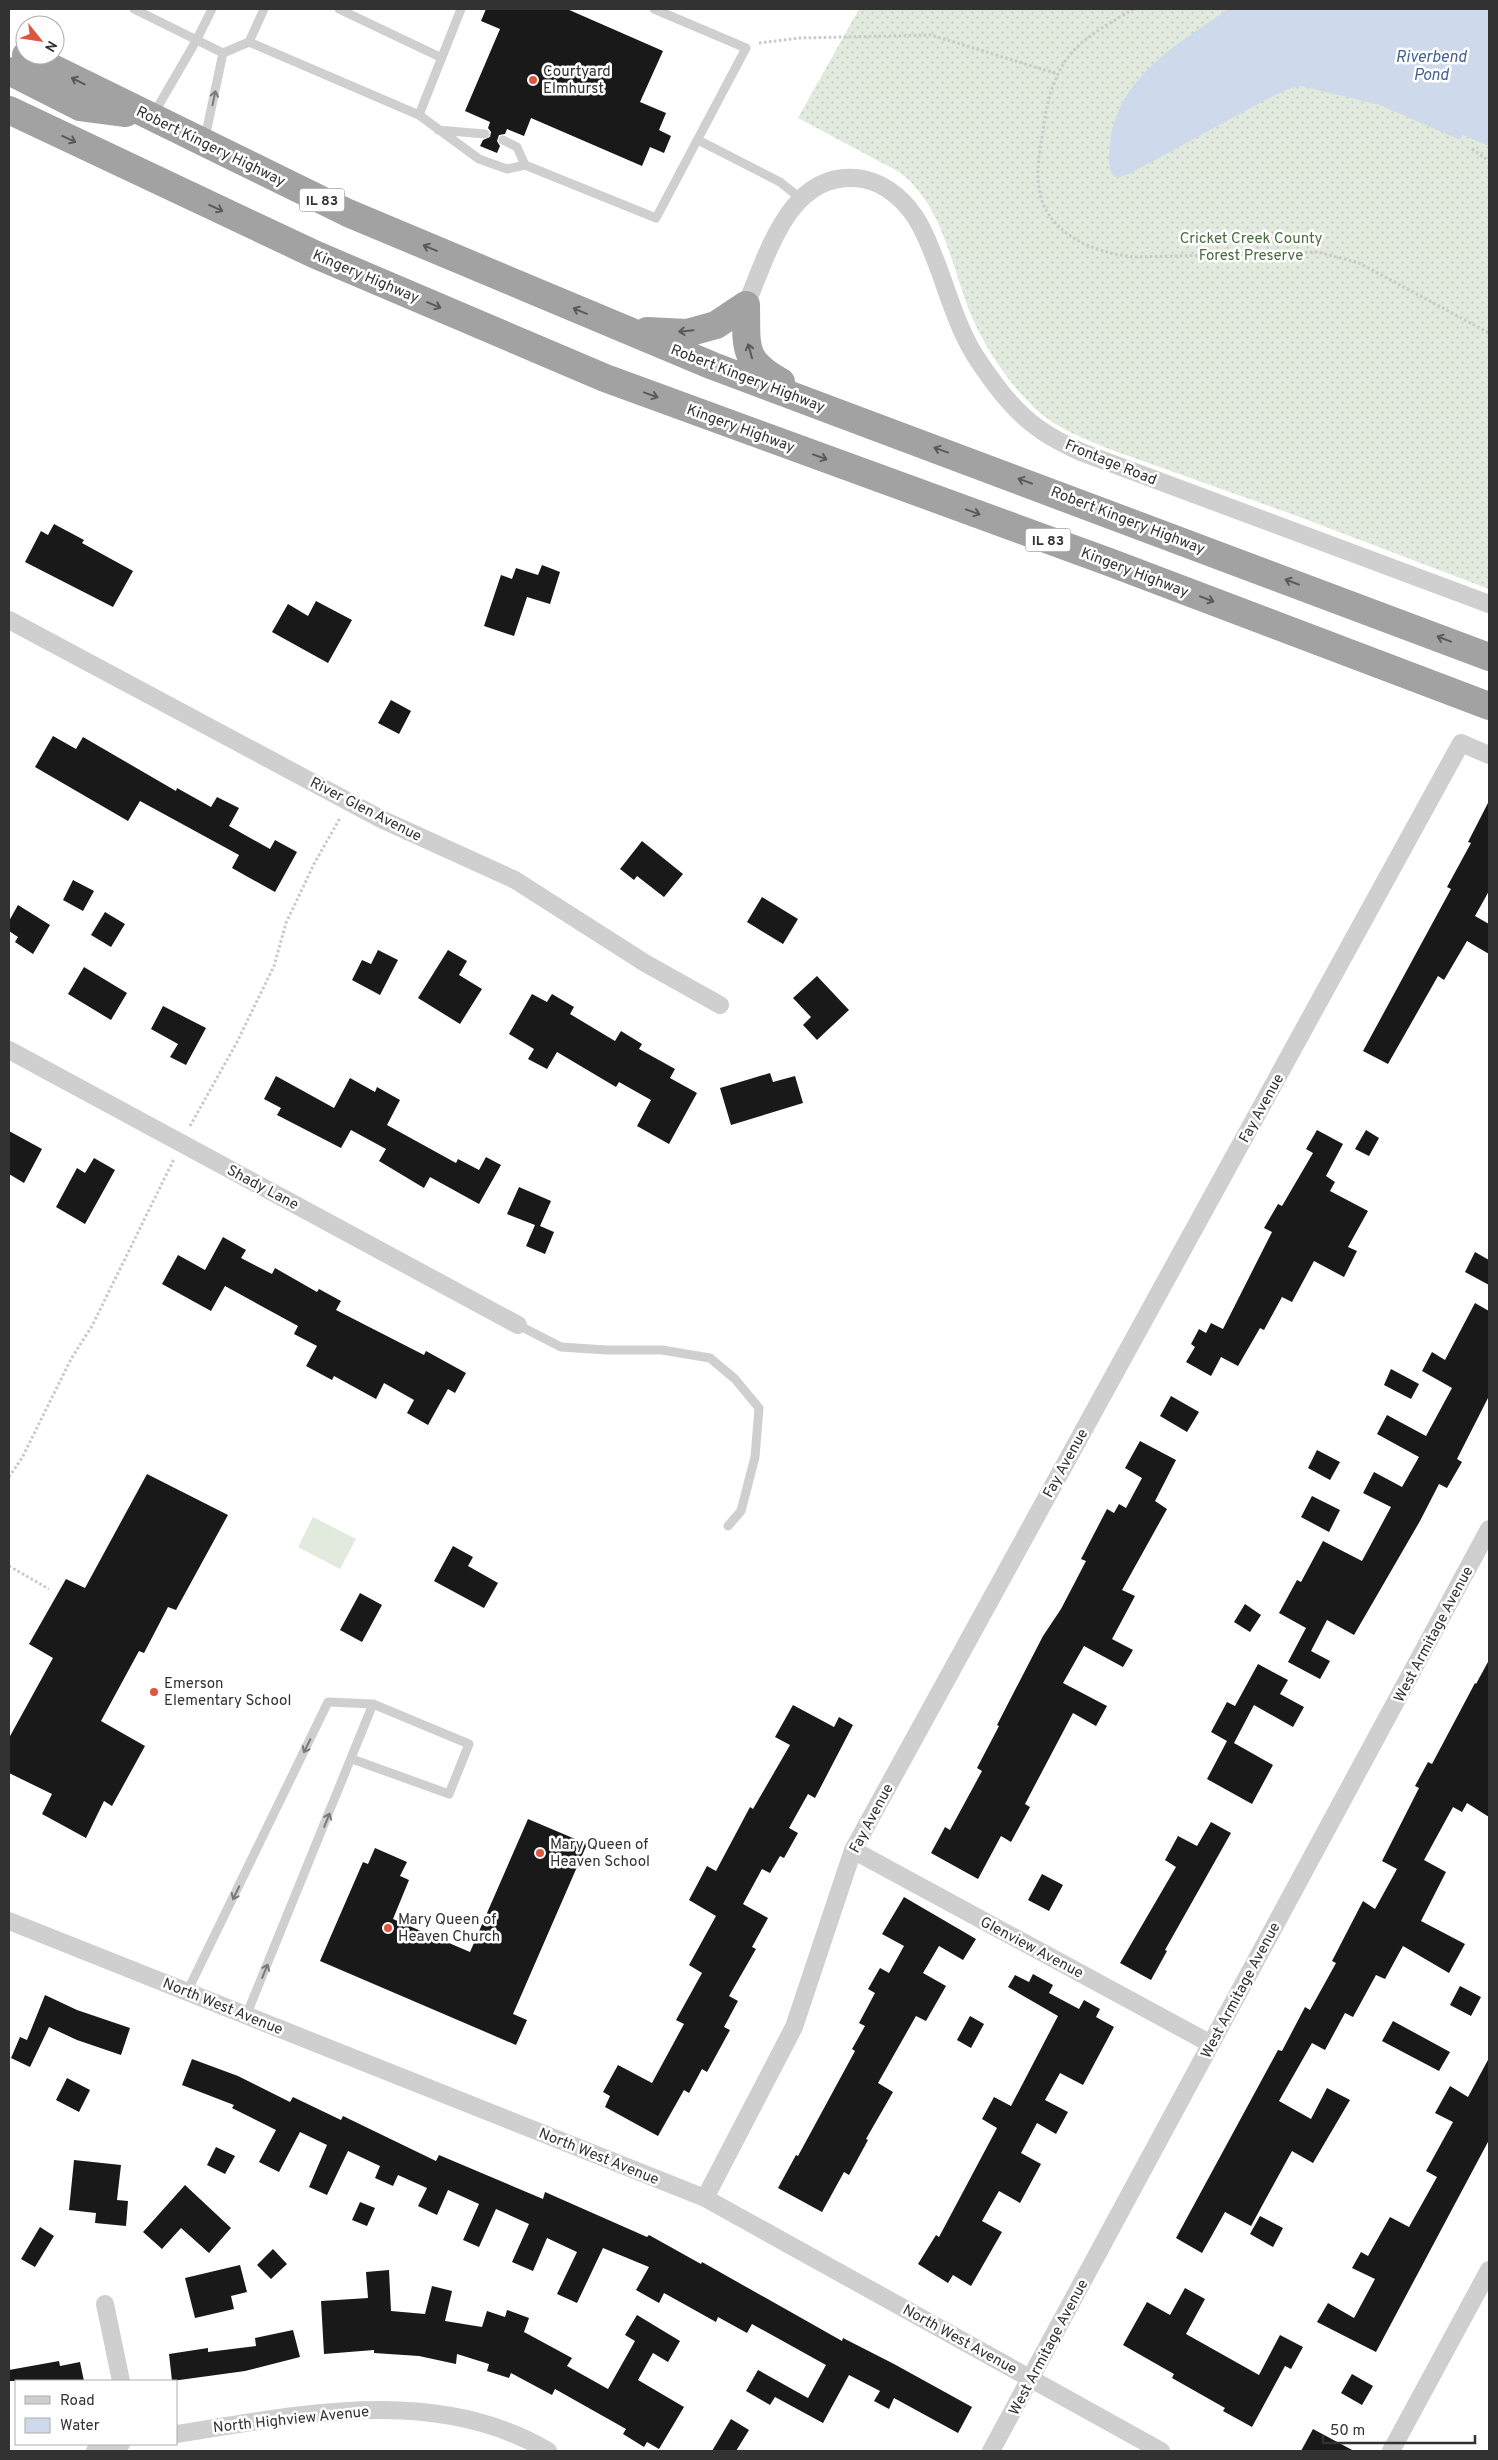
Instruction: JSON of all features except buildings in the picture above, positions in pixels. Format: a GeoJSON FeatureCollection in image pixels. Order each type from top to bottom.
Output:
{"type":"FeatureCollection","features":[{"type":"Feature","properties":{"kind":"highway","name":"Robert Kingery Highway"},"geometry":{"type":"LineString","coordinates":[[45,65],[348,213],[625,330],[713,366],[1489,657]]}},
{"type":"Feature","properties":{"kind":"highway"},"geometry":{"type":"LineString","coordinates":[[9,71],[80,106],[152,117]]}},
{"type":"Feature","properties":{"kind":"highway","name":"Kingery Highway"},"geometry":{"type":"LineString","coordinates":[[9,110],[314,254],[606,378],[1109,562],[1489,706]]}},
{"type":"Feature","properties":{"kind":"highway"},"geometry":{"type":"LineString","coordinates":[[625,330],[687,333],[716,325],[746,305]]}},
{"type":"Feature","properties":{"kind":"highway"},"geometry":{"type":"LineString","coordinates":[[746,305],[748,352],[756,365],[765,373],[828,409]]}},
{"type":"Feature","properties":{"kind":"street","name":"Frontage Road"},"geometry":{"type":"LineString","coordinates":[[746,305],[776,234],[800,198],[817,185],[833,180],[851,177],[872,181],[888,189],[908,206],[920,225],[954,313],[974,354],[1019,412],[1037,428],[1089,456],[1489,604]]}},
{"type":"Feature","properties":{"kind":"street","name":"River Glen Avenue"},"geometry":{"type":"LineString","coordinates":[[9,620],[381,819],[515,880],[645,963],[720,1005]]}},
{"type":"Feature","properties":{"kind":"street","name":"Fay Avenue"},"geometry":{"type":"LineString","coordinates":[[705,2198],[794,2026],[852,1850],[1461,743],[1489,755]]}},
{"type":"Feature","properties":{"kind":"street","name":"Shady Lane"},"geometry":{"type":"LineString","coordinates":[[9,1050],[518,1325]]}},
{"type":"Feature","properties":{"kind":"street","name":"West Armitage Avenue"},"geometry":{"type":"LineString","coordinates":[[991,2451],[1032,2379],[1210,2044],[1489,1529]]}},
{"type":"Feature","properties":{"kind":"street","name":"Glenview Avenue"},"geometry":{"type":"LineString","coordinates":[[852,1850],[1210,2044]]}},
{"type":"Feature","properties":{"kind":"street","name":"North West Avenue"},"geometry":{"type":"LineString","coordinates":[[9,1921],[705,2198],[1161,2451]]}},
{"type":"Feature","properties":{"kind":"street"},"geometry":{"type":"LineString","coordinates":[[1391,2451],[1489,2270]]}},
{"type":"Feature","properties":{"kind":"street"},"geometry":{"type":"LineString","coordinates":[[105,2304],[121,2380]]}},
{"type":"Feature","properties":{"kind":"street","name":"North Highview Avenue"},"geometry":{"type":"LineString","coordinates":[[178,2434],[288,2417],[359,2410],[413,2410],[459,2418],[503,2431],[548,2451]]}},
{"type":"Feature","properties":{"kind":"street"},"geometry":{"type":"LineString","coordinates":[[95,2451],[117,2445]]}},
{"type":"Feature","properties":{"kind":"lane"},"geometry":{"type":"LineString","coordinates":[[134,9],[223,53],[249,42],[264,9]]}},
{"type":"Feature","properties":{"kind":"lane"},"geometry":{"type":"LineString","coordinates":[[152,117],[196,41],[212,9]]}},
{"type":"Feature","properties":{"kind":"lane"},"geometry":{"type":"LineString","coordinates":[[339,9],[442,58]]}},
{"type":"Feature","properties":{"kind":"lane"},"geometry":{"type":"LineString","coordinates":[[419,115],[461,9]]}},
{"type":"Feature","properties":{"kind":"lane"},"geometry":{"type":"LineString","coordinates":[[249,42],[419,115],[478,159],[507,170],[525,165],[656,218],[746,48],[654,9]]}},
{"type":"Feature","properties":{"kind":"lane"},"geometry":{"type":"LineString","coordinates":[[204,143],[223,53]]}},
{"type":"Feature","properties":{"kind":"lane"},"geometry":{"type":"LineString","coordinates":[[438,130],[486,134]]}},
{"type":"Feature","properties":{"kind":"lane"},"geometry":{"type":"LineString","coordinates":[[503,140],[517,147],[525,165]]}},
{"type":"Feature","properties":{"kind":"lane"},"geometry":{"type":"LineString","coordinates":[[698,140],[780,182],[800,198]]}},
{"type":"Feature","properties":{"kind":"lane"},"geometry":{"type":"LineString","coordinates":[[518,1325],[561,1347],[607,1350],[662,1350],[710,1358],[735,1379],[759,1408],[753,1466],[741,1511],[728,1526]]}},
{"type":"Feature","properties":{"kind":"lane"},"geometry":{"type":"LineString","coordinates":[[187,1992],[328,1702],[373,1704],[469,1744],[449,1794],[352,1759]]}},
{"type":"Feature","properties":{"kind":"lane"},"geometry":{"type":"LineString","coordinates":[[246,2016],[373,1704]]}},
{"type":"Feature","properties":{"kind":"path"},"geometry":{"type":"LineString","coordinates":[[1133,9],[1079,46],[1067,58],[1058,74],[1049,98],[1037,166],[1039,190],[1047,211],[1059,227],[1074,239],[1114,255],[1136,257],[1318,252],[1337,256],[1359,263],[1489,333]]}},
{"type":"Feature","properties":{"kind":"path"},"geometry":{"type":"LineString","coordinates":[[760,43],[800,38],[930,35],[1058,74]]}},
{"type":"Feature","properties":{"kind":"path"},"geometry":{"type":"LineString","coordinates":[[1472,149],[1489,161]]}},
{"type":"Feature","properties":{"kind":"path"},"geometry":{"type":"LineString","coordinates":[[9,1566],[49,1589]]}},
{"type":"Feature","properties":{"kind":"green space","name":"Cricket Creek County Forest Preserve"},"geometry":{"type":"Polygon","coordinates":[[[859,9],[1489,9],[1489,589],[1297,516],[1109,449],[1063,429],[1027,401],[995,360],[978,330],[965,299],[942,231],[925,200],[914,186],[901,173],[798,118],[859,9]]]}},
{"type":"Feature","properties":{"kind":"green space"},"geometry":{"type":"Polygon","coordinates":[[[313,1517],[356,1539],[340,1569],[298,1547],[313,1517]]]}},
{"type":"Feature","properties":{"kind":"water","name":"Riverbend Pond"},"geometry":{"type":"Polygon","coordinates":[[[1228,9],[1489,9],[1489,146],[1463,135],[1460,140],[1380,105],[1301,86],[1285,90],[1133,172],[1118,178],[1112,175],[1109,157],[1114,122],[1124,101],[1137,82],[1152,65],[1170,50],[1228,9]]]}},
{"type":"Feature","properties":{"kind":"place","name":"Courtyard Elmhurst"},"geometry":{"type":"Point","coordinates":[533,80]}},
{"type":"Feature","properties":{"kind":"place","name":"Emerson Elementary School"},"geometry":{"type":"Point","coordinates":[154,1692]}},
{"type":"Feature","properties":{"kind":"place","name":"Mary Queen of Heaven School"},"geometry":{"type":"Point","coordinates":[540,1853]}},
{"type":"Feature","properties":{"kind":"place","name":"Mary Queen of Heaven Church"},"geometry":{"type":"Point","coordinates":[388,1928]}}]}
